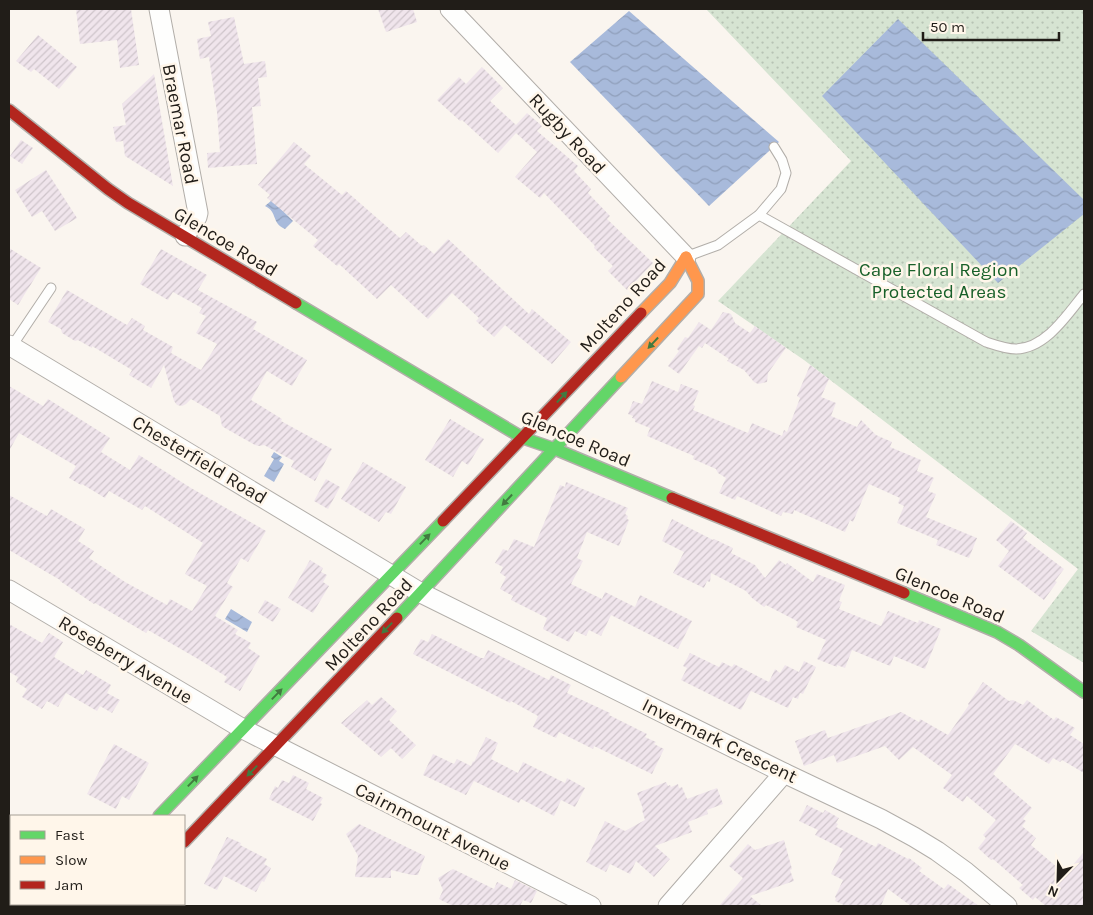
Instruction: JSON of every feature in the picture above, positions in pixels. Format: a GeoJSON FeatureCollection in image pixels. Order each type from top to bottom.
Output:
{"type":"FeatureCollection","features":[{"type":"Feature","properties":{"kind":"street","name":"Braemar Road"},"geometry":{"type":"LineString","coordinates":[[159,9],[198,213],[185,236]]}},
{"type":"Feature","properties":{"kind":"street","name":"Rugby Road"},"geometry":{"type":"LineString","coordinates":[[450,9],[686,257]]}},
{"type":"Feature","properties":{"kind":"street","name":"Glencoe Road"},"geometry":{"type":"LineString","coordinates":[[9,110],[121,198],[523,438],[555,449],[997,632],[1019,645],[1084,692]]}},
{"type":"Feature","properties":{"kind":"street","name":"Molteno Road"},"geometry":{"type":"LineString","coordinates":[[161,815],[243,729],[341,633],[391,574],[461,508],[502,466],[523,438],[605,373],[662,312],[698,294],[698,281],[686,257]]}},
{"type":"Feature","properties":{"kind":"street","name":"Molteno Road"},"geometry":{"type":"LineString","coordinates":[[185,839],[276,746],[359,651],[421,593],[478,526],[521,480],[555,449],[605,373],[662,312],[670,283],[686,257]]}},
{"type":"Feature","properties":{"kind":"street","name":"Chesterfield Road"},"geometry":{"type":"LineString","coordinates":[[10,346],[421,593]]}},
{"type":"Feature","properties":{"kind":"street","name":"Roseberry Avenue"},"geometry":{"type":"LineString","coordinates":[[9,590],[243,729],[276,746]]}},
{"type":"Feature","properties":{"kind":"street","name":"Invermark Crescent"},"geometry":{"type":"LineString","coordinates":[[421,593],[881,819],[914,837],[966,872],[1007,906]]}},
{"type":"Feature","properties":{"kind":"street","name":"Cairnmount Avenue"},"geometry":{"type":"LineString","coordinates":[[276,746],[591,906]]}},
{"type":"Feature","properties":{"kind":"street"},"geometry":{"type":"LineString","coordinates":[[668,906],[784,772]]}},
{"type":"Feature","properties":{"kind":"lane"},"geometry":{"type":"LineString","coordinates":[[686,257],[718,245],[758,216],[781,189],[786,173],[782,160],[774,147]]}},
{"type":"Feature","properties":{"kind":"lane"},"geometry":{"type":"LineString","coordinates":[[758,216],[986,342],[1002,347],[1016,349],[1031,346],[1047,337],[1084,294]]}},
{"type":"Feature","properties":{"kind":"lane"},"geometry":{"type":"LineString","coordinates":[[10,346],[51,288]]}},
{"type":"Feature","properties":{"kind":"green space","name":"Cape Floral Region Protected Areas"},"geometry":{"type":"Polygon","coordinates":[[[706,9],[1084,9],[1084,663],[1031,631],[1078,569],[804,360],[718,301],[851,161],[706,9]]]}},
{"type":"Feature","properties":{"kind":"water"},"geometry":{"type":"Polygon","coordinates":[[[629,11],[779,142],[709,206],[570,62],[629,11]]]}},
{"type":"Feature","properties":{"kind":"water"},"geometry":{"type":"Polygon","coordinates":[[[898,19],[1084,200],[1084,214],[998,283],[822,96],[898,19]]]}},
{"type":"Feature","properties":{"kind":"water"},"geometry":{"type":"Polygon","coordinates":[[[272,200],[293,221],[285,229],[278,224],[272,211],[265,206],[272,200]]]}},
{"type":"Feature","properties":{"kind":"water"},"geometry":{"type":"Polygon","coordinates":[[[274,452],[282,457],[279,461],[284,464],[274,482],[264,476],[274,459],[271,457],[274,452]]]}},
{"type":"Feature","properties":{"kind":"water"},"geometry":{"type":"Polygon","coordinates":[[[231,609],[252,622],[247,632],[225,619],[231,609]]]}},
{"type":"Feature","properties":{"kind":"building"},"geometry":{"type":"Polygon","coordinates":[[[76,9],[131,9],[139,65],[120,68],[117,40],[80,44],[76,9]]]}},
{"type":"Feature","properties":{"kind":"building"},"geometry":{"type":"Polygon","coordinates":[[[378,9],[413,9],[417,22],[386,32],[378,9]]]}},
{"type":"Feature","properties":{"kind":"building"},"geometry":{"type":"Polygon","coordinates":[[[234,17],[244,64],[265,61],[267,77],[258,78],[261,106],[252,107],[257,164],[208,168],[207,153],[220,152],[217,112],[209,57],[200,59],[197,39],[211,36],[208,22],[234,17]]]}},
{"type":"Feature","properties":{"kind":"building"},"geometry":{"type":"Polygon","coordinates":[[[38,35],[77,67],[59,89],[34,69],[31,72],[16,61],[38,35]]]}},
{"type":"Feature","properties":{"kind":"building"},"geometry":{"type":"Polygon","coordinates":[[[482,67],[503,88],[490,101],[516,125],[527,113],[542,126],[537,131],[578,166],[574,171],[591,189],[588,193],[610,216],[607,219],[653,263],[627,290],[608,271],[613,266],[544,193],[540,198],[515,177],[537,152],[516,133],[498,153],[437,100],[459,77],[466,84],[482,67]]]}},
{"type":"Feature","properties":{"kind":"building"},"geometry":{"type":"Polygon","coordinates":[[[154,74],[173,186],[125,156],[123,141],[116,142],[113,127],[126,125],[122,104],[154,74]]]}},
{"type":"Feature","properties":{"kind":"building"},"geometry":{"type":"Polygon","coordinates":[[[21,140],[33,148],[22,164],[10,156],[21,140]]]}},
{"type":"Feature","properties":{"kind":"building"},"geometry":{"type":"Polygon","coordinates":[[[294,142],[311,156],[304,164],[342,195],[346,191],[400,238],[406,232],[434,254],[448,239],[529,314],[532,309],[571,342],[552,364],[505,325],[494,337],[476,321],[479,318],[452,293],[428,319],[391,285],[377,299],[339,264],[337,266],[313,246],[318,240],[267,198],[270,195],[258,185],[294,142]]]}},
{"type":"Feature","properties":{"kind":"building"},"geometry":{"type":"Polygon","coordinates":[[[46,170],[77,218],[55,231],[42,211],[32,217],[15,190],[46,170]]]}},
{"type":"Feature","properties":{"kind":"building"},"geometry":{"type":"Polygon","coordinates":[[[9,248],[41,268],[18,305],[9,299],[9,248]]]}},
{"type":"Feature","properties":{"kind":"building"},"geometry":{"type":"Polygon","coordinates":[[[161,249],[207,275],[198,290],[257,322],[253,329],[307,360],[292,386],[267,371],[251,400],[282,419],[281,421],[332,449],[315,481],[291,467],[294,461],[264,445],[255,445],[225,428],[222,426],[220,416],[191,399],[182,406],[177,405],[174,401],[164,365],[151,388],[129,375],[132,370],[92,346],[92,348],[78,340],[75,341],[62,333],[61,329],[48,322],[67,290],[127,325],[132,318],[145,326],[143,330],[173,347],[171,353],[201,370],[217,344],[196,333],[206,316],[199,313],[202,308],[173,292],[168,300],[140,284],[161,249]]]}},
{"type":"Feature","properties":{"kind":"building"},"geometry":{"type":"Polygon","coordinates":[[[723,312],[731,314],[735,323],[750,333],[755,326],[786,348],[768,373],[767,382],[758,384],[754,382],[744,370],[727,361],[729,359],[705,343],[702,348],[699,346],[679,374],[668,366],[679,351],[677,349],[685,337],[688,338],[699,322],[711,330],[723,312]]]}},
{"type":"Feature","properties":{"kind":"building"},"geometry":{"type":"Polygon","coordinates":[[[810,365],[829,379],[821,397],[836,403],[831,416],[857,427],[861,420],[876,435],[892,442],[890,447],[921,460],[917,471],[934,478],[928,491],[936,494],[926,517],[977,538],[969,558],[936,545],[938,540],[897,523],[904,506],[898,503],[900,498],[869,484],[853,522],[850,520],[845,532],[794,510],[793,514],[783,512],[781,516],[737,496],[735,500],[719,493],[726,478],[718,473],[716,469],[693,459],[694,456],[647,436],[650,428],[635,422],[635,419],[632,418],[633,416],[628,414],[633,401],[642,404],[652,381],[678,392],[681,384],[699,391],[693,405],[695,406],[693,410],[748,433],[752,423],[782,436],[784,430],[787,432],[800,398],[797,396],[810,365]]]}},
{"type":"Feature","properties":{"kind":"building"},"geometry":{"type":"Polygon","coordinates":[[[9,386],[43,406],[48,399],[110,438],[101,452],[130,470],[139,455],[191,488],[266,531],[248,562],[241,558],[227,583],[233,587],[215,616],[238,630],[235,634],[251,643],[248,648],[260,656],[240,691],[224,682],[227,677],[198,659],[148,630],[146,633],[94,604],[60,580],[9,550],[9,495],[47,516],[51,509],[85,529],[78,541],[94,551],[89,558],[125,582],[167,605],[170,599],[192,611],[207,586],[185,574],[203,543],[145,506],[142,510],[109,491],[105,498],[69,478],[76,466],[19,433],[9,451],[9,386]]]}},
{"type":"Feature","properties":{"kind":"building"},"geometry":{"type":"Polygon","coordinates":[[[450,419],[484,439],[468,465],[462,461],[453,477],[425,460],[450,419]]]}},
{"type":"Feature","properties":{"kind":"building"},"geometry":{"type":"Polygon","coordinates":[[[363,462],[406,487],[391,514],[386,512],[379,522],[341,499],[363,462]]]}},
{"type":"Feature","properties":{"kind":"building"},"geometry":{"type":"Polygon","coordinates":[[[326,479],[340,487],[328,509],[314,501],[326,479]]]}},
{"type":"Feature","properties":{"kind":"building"},"geometry":{"type":"Polygon","coordinates":[[[566,482],[628,508],[625,514],[629,520],[619,546],[587,532],[577,558],[583,561],[571,584],[602,599],[605,592],[635,607],[640,595],[692,621],[678,649],[611,615],[601,636],[589,630],[586,636],[575,631],[569,642],[543,629],[547,618],[511,600],[513,596],[500,589],[506,577],[500,573],[503,567],[495,563],[503,549],[508,551],[514,539],[534,547],[560,485],[565,487],[566,482]]]}},
{"type":"Feature","properties":{"kind":"building"},"geometry":{"type":"Polygon","coordinates":[[[672,519],[733,548],[731,553],[755,565],[765,578],[779,560],[786,565],[787,563],[813,582],[817,574],[845,585],[839,601],[842,602],[839,609],[881,626],[888,611],[918,623],[919,620],[941,629],[925,669],[894,656],[890,666],[852,650],[845,668],[817,659],[826,640],[796,627],[798,622],[795,620],[766,605],[764,607],[746,591],[711,573],[710,582],[707,581],[704,588],[673,573],[684,552],[662,541],[672,519]]]}},
{"type":"Feature","properties":{"kind":"building"},"geometry":{"type":"Polygon","coordinates":[[[1011,521],[1027,533],[1023,538],[1064,569],[1044,600],[998,566],[1009,551],[996,540],[1011,521]]]}},
{"type":"Feature","properties":{"kind":"building"},"geometry":{"type":"Polygon","coordinates":[[[310,560],[323,568],[321,572],[327,575],[323,582],[329,586],[313,613],[288,598],[310,560]]]}},
{"type":"Feature","properties":{"kind":"building"},"geometry":{"type":"Polygon","coordinates":[[[265,600],[281,609],[273,622],[258,613],[265,600]]]}},
{"type":"Feature","properties":{"kind":"building"},"geometry":{"type":"Polygon","coordinates":[[[9,624],[42,643],[49,633],[63,642],[54,657],[83,675],[86,670],[111,685],[107,693],[120,700],[112,713],[100,706],[97,711],[66,693],[58,707],[47,701],[42,709],[22,697],[27,689],[16,682],[18,677],[9,672],[9,624]]]}},
{"type":"Feature","properties":{"kind":"building"},"geometry":{"type":"Polygon","coordinates":[[[432,634],[481,658],[484,658],[488,650],[549,680],[551,675],[571,685],[567,693],[610,713],[609,715],[647,734],[645,737],[656,742],[654,744],[664,749],[652,774],[594,746],[593,749],[559,732],[556,738],[533,727],[538,716],[413,654],[421,639],[428,642],[432,634]]]}},
{"type":"Feature","properties":{"kind":"building"},"geometry":{"type":"Polygon","coordinates":[[[690,653],[719,667],[722,662],[732,667],[734,664],[769,682],[775,669],[780,673],[785,665],[799,672],[804,661],[816,667],[803,694],[800,693],[798,699],[793,697],[788,708],[751,691],[741,710],[681,680],[687,668],[683,666],[690,653]]]}},
{"type":"Feature","properties":{"kind":"building"},"geometry":{"type":"Polygon","coordinates":[[[983,682],[1009,701],[1013,700],[1023,705],[1027,700],[1054,720],[1056,717],[1075,728],[1070,735],[1084,744],[1084,773],[1062,760],[1060,762],[1053,758],[1049,764],[1015,744],[993,774],[1032,808],[1023,819],[1026,821],[1022,826],[1036,838],[1031,845],[1065,874],[1084,852],[1084,906],[1046,906],[1035,897],[1033,900],[1019,888],[1023,885],[978,848],[986,838],[983,835],[996,820],[967,796],[963,802],[943,788],[952,775],[913,747],[899,760],[885,746],[837,763],[834,755],[804,766],[795,741],[825,730],[828,738],[901,712],[919,722],[920,719],[948,735],[983,682]]]}},
{"type":"Feature","properties":{"kind":"building"},"geometry":{"type":"Polygon","coordinates":[[[381,697],[397,711],[389,720],[416,745],[402,759],[391,748],[381,757],[341,723],[367,700],[372,705],[381,697]]]}},
{"type":"Feature","properties":{"kind":"building"},"geometry":{"type":"Polygon","coordinates":[[[486,737],[498,743],[491,759],[518,773],[523,762],[565,783],[567,778],[585,788],[575,807],[561,800],[554,816],[521,799],[519,803],[474,781],[466,795],[423,775],[433,754],[454,764],[457,759],[471,766],[486,737]]]}},
{"type":"Feature","properties":{"kind":"building"},"geometry":{"type":"Polygon","coordinates":[[[114,744],[149,763],[129,800],[122,796],[116,809],[87,794],[114,744]]]}},
{"type":"Feature","properties":{"kind":"building"},"geometry":{"type":"Polygon","coordinates":[[[293,775],[309,783],[306,789],[323,798],[313,821],[269,799],[275,786],[278,788],[282,780],[289,783],[293,775]]]}},
{"type":"Feature","properties":{"kind":"building"},"geometry":{"type":"Polygon","coordinates":[[[666,782],[671,787],[678,784],[679,788],[682,787],[687,799],[717,788],[723,804],[707,810],[708,814],[688,822],[692,832],[655,846],[670,859],[654,877],[636,861],[630,874],[610,864],[606,872],[586,862],[605,821],[625,831],[645,820],[637,793],[666,782]]]}},
{"type":"Feature","properties":{"kind":"building"},"geometry":{"type":"Polygon","coordinates":[[[807,805],[823,813],[825,810],[839,818],[836,827],[876,847],[878,843],[909,858],[922,868],[919,871],[944,889],[948,884],[979,906],[911,906],[888,889],[881,906],[846,906],[835,901],[843,880],[831,874],[843,849],[815,835],[818,830],[799,821],[807,805]]]}},
{"type":"Feature","properties":{"kind":"building"},"geometry":{"type":"Polygon","coordinates":[[[359,824],[425,856],[418,875],[391,870],[391,878],[355,877],[358,856],[346,834],[359,824]]]}},
{"type":"Feature","properties":{"kind":"building"},"geometry":{"type":"Polygon","coordinates":[[[227,837],[267,859],[264,864],[271,868],[256,892],[224,876],[217,890],[204,884],[227,837]]]}},
{"type":"Feature","properties":{"kind":"building"},"geometry":{"type":"Polygon","coordinates":[[[784,840],[794,881],[750,896],[762,906],[719,906],[743,878],[729,866],[748,844],[755,850],[784,840]]]}},
{"type":"Feature","properties":{"kind":"building"},"geometry":{"type":"Polygon","coordinates":[[[453,869],[494,889],[497,882],[511,889],[515,880],[537,891],[531,903],[523,900],[520,906],[453,906],[439,899],[443,890],[438,878],[453,869]]]}},
{"type":"Feature","properties":{"kind":"traffic: fast"},"geometry":{"type":"LineString","coordinates":[[296,303],[523,438],[555,449],[672,498]]}},
{"type":"Feature","properties":{"kind":"traffic: fast"},"geometry":{"type":"LineString","coordinates":[[397,618],[621,377]]}},
{"type":"Feature","properties":{"kind":"traffic: fast"},"geometry":{"type":"LineString","coordinates":[[160,815],[443,521]]}},
{"type":"Feature","properties":{"kind":"traffic: fast"},"geometry":{"type":"LineString","coordinates":[[904,593],[997,632],[1019,645],[1084,692]]}},
{"type":"Feature","properties":{"kind":"traffic: slow"},"geometry":{"type":"LineString","coordinates":[[641,313],[670,283],[686,257]]}},
{"type":"Feature","properties":{"kind":"traffic: slow"},"geometry":{"type":"LineString","coordinates":[[621,377],[698,294],[698,281],[686,257]]}},
{"type":"Feature","properties":{"kind":"traffic: jam"},"geometry":{"type":"LineString","coordinates":[[9,110],[128,203],[296,303]]}},
{"type":"Feature","properties":{"kind":"traffic: jam"},"geometry":{"type":"LineString","coordinates":[[443,521],[641,313]]}},
{"type":"Feature","properties":{"kind":"traffic: jam"},"geometry":{"type":"LineString","coordinates":[[672,498],[904,593]]}},
{"type":"Feature","properties":{"kind":"traffic: jam"},"geometry":{"type":"LineString","coordinates":[[185,841],[397,618]]}}]}
